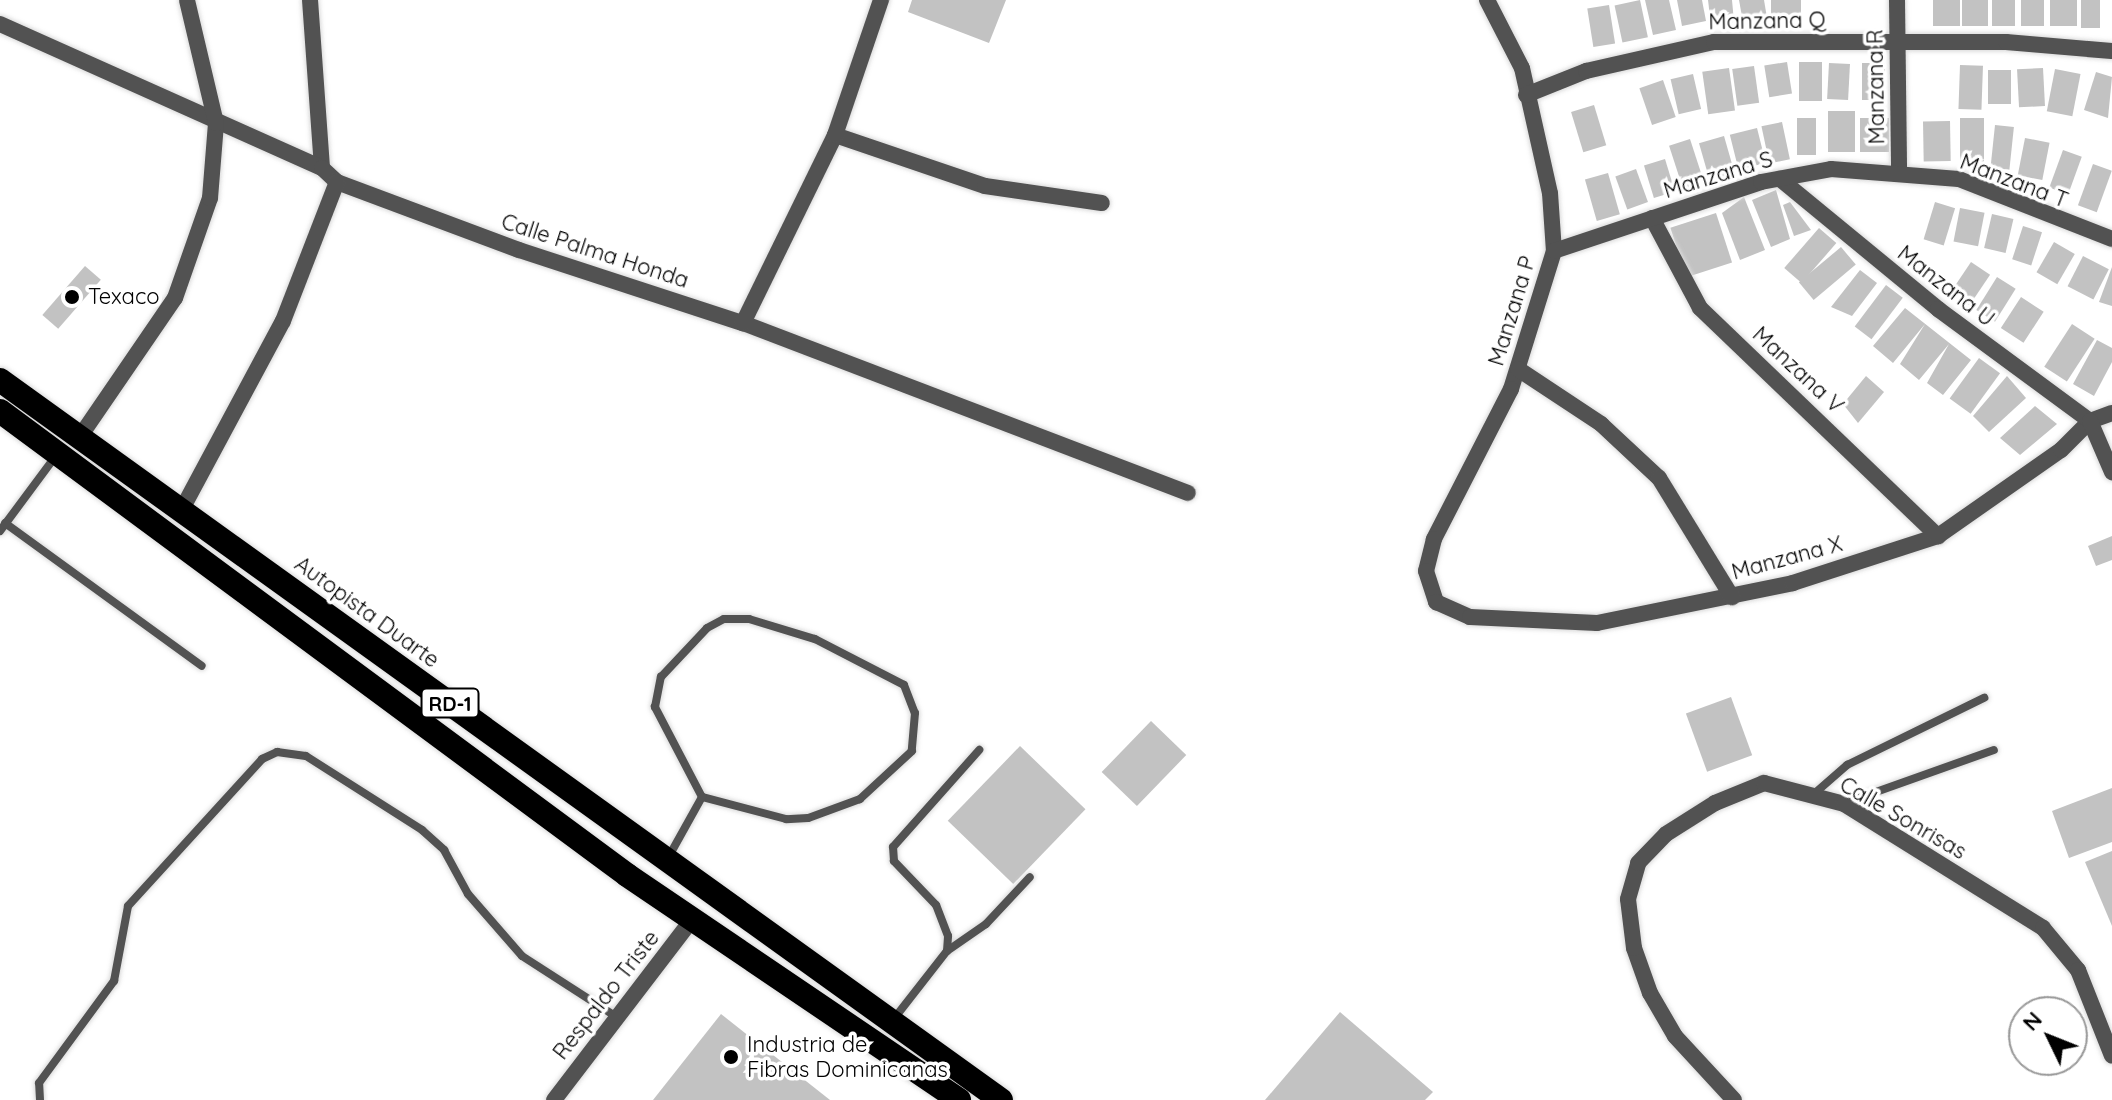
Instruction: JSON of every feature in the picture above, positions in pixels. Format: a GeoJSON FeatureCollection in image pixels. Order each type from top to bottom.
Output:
{"type":"FeatureCollection","features":[{"type":"Feature","properties":{"kind":"highway","name":"Autopista Duarte"},"geometry":{"type":"LineString","coordinates":[[0,380],[896,1024]]}},
{"type":"Feature","properties":{"kind":"highway","name":"RD-1"},"geometry":{"type":"LineString","coordinates":[[0,411],[627,875],[886,1047],[959,1100]]}},
{"type":"Feature","properties":{"kind":"highway","name":"RD-1"},"geometry":{"type":"LineString","coordinates":[[896,1024],[1001,1100]]}},
{"type":"Feature","properties":{"kind":"street"},"geometry":{"type":"LineString","coordinates":[[79,438],[175,298],[210,198],[216,123],[187,0]]}},
{"type":"Feature","properties":{"kind":"street"},"geometry":{"type":"LineString","coordinates":[[310,0],[322,168]]}},
{"type":"Feature","properties":{"kind":"street"},"geometry":{"type":"LineString","coordinates":[[743,323],[835,135],[881,0]]}},
{"type":"Feature","properties":{"kind":"street","name":"Manzana P"},"geometry":{"type":"LineString","coordinates":[[1456,614],[1436,602],[1426,571],[1431,549],[1518,369],[1554,251],[1550,193],[1522,68],[1487,0]]}},
{"type":"Feature","properties":{"kind":"street","name":"Manzana R"},"geometry":{"type":"LineString","coordinates":[[1897,0],[1899,174]]}},
{"type":"Feature","properties":{"kind":"street","name":"Calle Palma Honda"},"geometry":{"type":"LineString","coordinates":[[0,24],[322,168],[337,182],[519,250],[743,323],[1188,493]]}},
{"type":"Feature","properties":{"kind":"street","name":"Manzana Q"},"geometry":{"type":"LineString","coordinates":[[1526,95],[1586,71],[1714,42],[2006,42],[2112,51]]}},
{"type":"Feature","properties":{"kind":"street"},"geometry":{"type":"LineString","coordinates":[[835,135],[985,186],[1102,203]]}},
{"type":"Feature","properties":{"kind":"street","name":"Manzana S"},"geometry":{"type":"LineString","coordinates":[[1554,251],[1780,179],[1831,169],[1899,174]]}},
{"type":"Feature","properties":{"kind":"street","name":"Manzana T"},"geometry":{"type":"LineString","coordinates":[[1899,174],[1959,179],[2112,239]]}},
{"type":"Feature","properties":{"kind":"street","name":"Manzana U"},"geometry":{"type":"LineString","coordinates":[[1780,179],[1938,309],[2090,421]]}},
{"type":"Feature","properties":{"kind":"street"},"geometry":{"type":"LineString","coordinates":[[181,511],[283,321],[337,182]]}},
{"type":"Feature","properties":{"kind":"street","name":"Manzana V"},"geometry":{"type":"LineString","coordinates":[[1652,218],[1700,308],[1938,536]]}},
{"type":"Feature","properties":{"kind":"street"},"geometry":{"type":"LineString","coordinates":[[1518,369],[1601,424],[1659,478],[1732,597]]}},
{"type":"Feature","properties":{"kind":"street"},"geometry":{"type":"LineString","coordinates":[[2112,413],[2090,421],[2112,472]]}},
{"type":"Feature","properties":{"kind":"street","name":"Manzana X"},"geometry":{"type":"LineString","coordinates":[[1456,614],[1597,623],[1793,583],[1938,536],[2061,450],[2090,421]]}},
{"type":"Feature","properties":{"kind":"street","name":"Calle Sonrisas"},"geometry":{"type":"LineString","coordinates":[[1734,1100],[1675,1036],[1650,993],[1634,948],[1628,899],[1638,863],[1666,834],[1715,803],[1764,783],[1815,793],[1844,804],[2043,928],[2078,970],[2112,1056]]}},
{"type":"Feature","properties":{"kind":"street","name":"Respaldo Triste"},"geometry":{"type":"LineString","coordinates":[[554,1100],[615,1016],[693,918]]}},
{"type":"Feature","properties":{"kind":"lane"},"geometry":{"type":"LineString","coordinates":[[58,453],[3,527],[202,666]]}},
{"type":"Feature","properties":{"kind":"lane"},"geometry":{"type":"LineString","coordinates":[[724,619],[749,619],[815,639],[904,685],[915,713],[912,751],[860,799],[839,810],[786,819],[702,797],[655,707],[661,677],[707,628],[724,619]]}},
{"type":"Feature","properties":{"kind":"lane"},"geometry":{"type":"LineString","coordinates":[[1815,793],[1847,765],[1984,698]]}},
{"type":"Feature","properties":{"kind":"lane"},"geometry":{"type":"LineString","coordinates":[[947,951],[948,936],[936,905],[894,861],[893,847],[979,750]]}},
{"type":"Feature","properties":{"kind":"lane"},"geometry":{"type":"LineString","coordinates":[[1844,804],[1994,750]]}},
{"type":"Feature","properties":{"kind":"lane"},"geometry":{"type":"LineString","coordinates":[[40,1100],[39,1083],[114,981],[128,906],[262,759],[277,752],[306,756],[422,830],[444,850],[468,894],[522,956],[615,1016]]}},
{"type":"Feature","properties":{"kind":"lane"},"geometry":{"type":"LineString","coordinates":[[667,859],[702,797]]}},
{"type":"Feature","properties":{"kind":"lane"},"geometry":{"type":"LineString","coordinates":[[896,1024],[947,951],[986,924],[1030,877]]}},
{"type":"Feature","properties":{"kind":"building"},"geometry":{"type":"Polygon","coordinates":[[[912,0],[1006,0],[989,43],[908,12],[912,0]]]}},
{"type":"Feature","properties":{"kind":"building"},"geometry":{"type":"Polygon","coordinates":[[[1640,0],[1648,37],[1622,43],[1615,5],[1640,0]]]}},
{"type":"Feature","properties":{"kind":"building"},"geometry":{"type":"Polygon","coordinates":[[[1645,0],[1669,0],[1676,30],[1653,35],[1645,0]]]}},
{"type":"Feature","properties":{"kind":"building"},"geometry":{"type":"Polygon","coordinates":[[[1677,0],[1702,0],[1706,21],[1682,26],[1677,0]]]}},
{"type":"Feature","properties":{"kind":"building"},"geometry":{"type":"Polygon","coordinates":[[[1708,0],[1732,0],[1734,22],[1711,25],[1708,0]]]}},
{"type":"Feature","properties":{"kind":"building"},"geometry":{"type":"Polygon","coordinates":[[[1739,0],[1764,0],[1767,18],[1743,22],[1739,0]]]}},
{"type":"Feature","properties":{"kind":"building"},"geometry":{"type":"Polygon","coordinates":[[[1771,0],[1801,0],[1801,19],[1771,19],[1771,0]]]}},
{"type":"Feature","properties":{"kind":"building"},"geometry":{"type":"Polygon","coordinates":[[[1933,0],[1960,0],[1960,26],[1933,26],[1933,0]]]}},
{"type":"Feature","properties":{"kind":"building"},"geometry":{"type":"Polygon","coordinates":[[[1962,0],[1988,0],[1988,26],[1962,26],[1962,0]]]}},
{"type":"Feature","properties":{"kind":"building"},"geometry":{"type":"Polygon","coordinates":[[[1992,0],[2015,0],[2015,26],[1992,26],[1992,0]]]}},
{"type":"Feature","properties":{"kind":"building"},"geometry":{"type":"Polygon","coordinates":[[[2021,0],[2044,0],[2044,26],[2021,26],[2021,0]]]}},
{"type":"Feature","properties":{"kind":"building"},"geometry":{"type":"Polygon","coordinates":[[[2050,0],[2077,0],[2077,26],[2050,26],[2050,0]]]}},
{"type":"Feature","properties":{"kind":"building"},"geometry":{"type":"Polygon","coordinates":[[[2081,0],[2100,0],[2100,28],[2081,28],[2081,0]]]}},
{"type":"Feature","properties":{"kind":"building"},"geometry":{"type":"Polygon","coordinates":[[[1609,5],[1615,44],[1593,47],[1587,8],[1609,5]]]}},
{"type":"Feature","properties":{"kind":"building"},"geometry":{"type":"Polygon","coordinates":[[[1787,62],[1792,94],[1769,97],[1764,66],[1787,62]]]}},
{"type":"Feature","properties":{"kind":"building"},"geometry":{"type":"Polygon","coordinates":[[[1799,62],[1822,62],[1822,101],[1799,101],[1799,62]]]}},
{"type":"Feature","properties":{"kind":"building"},"geometry":{"type":"Polygon","coordinates":[[[1829,63],[1850,64],[1848,100],[1827,99],[1829,63]]]}},
{"type":"Feature","properties":{"kind":"building"},"geometry":{"type":"Polygon","coordinates":[[[1862,63],[1885,63],[1885,100],[1862,100],[1862,63]]]}},
{"type":"Feature","properties":{"kind":"building"},"geometry":{"type":"Polygon","coordinates":[[[1960,65],[1983,66],[1981,110],[1958,109],[1960,65]]]}},
{"type":"Feature","properties":{"kind":"building"},"geometry":{"type":"Polygon","coordinates":[[[1754,66],[1759,103],[1737,106],[1732,69],[1754,66]]]}},
{"type":"Feature","properties":{"kind":"building"},"geometry":{"type":"Polygon","coordinates":[[[1729,68],[1735,111],[1708,114],[1702,72],[1729,68]]]}},
{"type":"Feature","properties":{"kind":"building"},"geometry":{"type":"Polygon","coordinates":[[[2043,68],[2045,106],[2019,107],[2017,69],[2043,68]]]}},
{"type":"Feature","properties":{"kind":"building"},"geometry":{"type":"Polygon","coordinates":[[[2055,69],[2081,74],[2072,116],[2047,111],[2055,69]]]}},
{"type":"Feature","properties":{"kind":"building"},"geometry":{"type":"Polygon","coordinates":[[[1988,70],[2011,70],[2011,104],[1988,104],[1988,70]]]}},
{"type":"Feature","properties":{"kind":"building"},"geometry":{"type":"Polygon","coordinates":[[[2096,72],[2112,77],[2108,118],[2084,110],[2096,72]]]}},
{"type":"Feature","properties":{"kind":"building"},"geometry":{"type":"Polygon","coordinates":[[[1693,74],[1701,109],[1679,114],[1671,79],[1693,74]]]}},
{"type":"Feature","properties":{"kind":"building"},"geometry":{"type":"Polygon","coordinates":[[[1663,80],[1676,117],[1652,125],[1639,88],[1663,80]]]}},
{"type":"Feature","properties":{"kind":"building"},"geometry":{"type":"Polygon","coordinates":[[[1594,105],[1606,145],[1583,152],[1571,112],[1594,105]]]}},
{"type":"Feature","properties":{"kind":"building"},"geometry":{"type":"Polygon","coordinates":[[[1828,111],[1855,111],[1855,152],[1828,152],[1828,111]]]}},
{"type":"Feature","properties":{"kind":"building"},"geometry":{"type":"Polygon","coordinates":[[[1797,118],[1816,118],[1816,155],[1797,155],[1797,118]]]}},
{"type":"Feature","properties":{"kind":"building"},"geometry":{"type":"Polygon","coordinates":[[[1860,118],[1889,118],[1889,152],[1860,152],[1860,118]]]}},
{"type":"Feature","properties":{"kind":"building"},"geometry":{"type":"Polygon","coordinates":[[[1960,118],[1984,118],[1984,164],[1960,164],[1960,118]]]}},
{"type":"Feature","properties":{"kind":"building"},"geometry":{"type":"Polygon","coordinates":[[[1923,121],[1950,121],[1951,161],[1924,161],[1923,121]]]}},
{"type":"Feature","properties":{"kind":"building"},"geometry":{"type":"Polygon","coordinates":[[[1782,122],[1790,159],[1769,164],[1761,126],[1782,122]]]}},
{"type":"Feature","properties":{"kind":"building"},"geometry":{"type":"Polygon","coordinates":[[[1995,125],[2014,127],[2009,170],[1991,168],[1995,125]]]}},
{"type":"Feature","properties":{"kind":"building"},"geometry":{"type":"Polygon","coordinates":[[[1757,128],[1766,163],[1739,170],[1730,135],[1757,128]]]}},
{"type":"Feature","properties":{"kind":"building"},"geometry":{"type":"Polygon","coordinates":[[[1724,136],[1735,175],[1710,183],[1699,143],[1724,136]]]}},
{"type":"Feature","properties":{"kind":"building"},"geometry":{"type":"Polygon","coordinates":[[[2025,138],[2050,143],[2042,180],[2018,175],[2025,138]]]}},
{"type":"Feature","properties":{"kind":"building"},"geometry":{"type":"Polygon","coordinates":[[[1690,139],[1704,183],[1683,190],[1669,146],[1690,139]]]}},
{"type":"Feature","properties":{"kind":"building"},"geometry":{"type":"Polygon","coordinates":[[[2063,150],[2082,157],[2068,194],[2049,188],[2063,150]]]}},
{"type":"Feature","properties":{"kind":"building"},"geometry":{"type":"Polygon","coordinates":[[[1665,159],[1675,192],[1654,198],[1644,165],[1665,159]]]}},
{"type":"Feature","properties":{"kind":"building"},"geometry":{"type":"Polygon","coordinates":[[[2093,164],[2112,171],[2097,212],[2078,205],[2093,164]]]}},
{"type":"Feature","properties":{"kind":"building"},"geometry":{"type":"Polygon","coordinates":[[[1636,169],[1648,202],[1627,209],[1615,177],[1636,169]]]}},
{"type":"Feature","properties":{"kind":"building"},"geometry":{"type":"Polygon","coordinates":[[[1608,173],[1620,214],[1597,221],[1585,180],[1608,173]]]}},
{"type":"Feature","properties":{"kind":"building"},"geometry":{"type":"Polygon","coordinates":[[[1776,190],[1790,239],[1771,247],[1752,200],[1776,190]]]}},
{"type":"Feature","properties":{"kind":"building"},"geometry":{"type":"Polygon","coordinates":[[[1744,197],[1765,250],[1740,260],[1722,213],[1744,197]]]}},
{"type":"Feature","properties":{"kind":"building"},"geometry":{"type":"Polygon","coordinates":[[[1790,202],[1811,230],[1794,236],[1783,205],[1790,202]]]}},
{"type":"Feature","properties":{"kind":"building"},"geometry":{"type":"Polygon","coordinates":[[[1935,202],[1955,208],[1944,245],[1924,239],[1935,202]]]}},
{"type":"Feature","properties":{"kind":"building"},"geometry":{"type":"Polygon","coordinates":[[[1960,208],[1985,213],[1978,246],[1954,241],[1960,208]]]}},
{"type":"Feature","properties":{"kind":"building"},"geometry":{"type":"Polygon","coordinates":[[[1716,213],[1732,262],[1686,277],[1670,228],[1716,213]]]}},
{"type":"Feature","properties":{"kind":"building"},"geometry":{"type":"Polygon","coordinates":[[[1992,214],[2013,219],[2006,253],[1984,248],[1992,214]]]}},
{"type":"Feature","properties":{"kind":"building"},"geometry":{"type":"Polygon","coordinates":[[[2023,226],[2042,232],[2031,265],[2012,259],[2023,226]]]}},
{"type":"Feature","properties":{"kind":"building"},"geometry":{"type":"Polygon","coordinates":[[[1819,228],[1836,243],[1802,283],[1784,268],[1819,228]]]}},
{"type":"Feature","properties":{"kind":"building"},"geometry":{"type":"Polygon","coordinates":[[[2054,242],[2075,254],[2057,284],[2036,272],[2054,242]]]}},
{"type":"Feature","properties":{"kind":"building"},"geometry":{"type":"Polygon","coordinates":[[[1841,247],[1856,265],[1814,300],[1799,282],[1841,247]]]}},
{"type":"Feature","properties":{"kind":"building"},"geometry":{"type":"Polygon","coordinates":[[[2083,256],[2109,269],[2093,299],[2068,286],[2083,256]]]}},
{"type":"Feature","properties":{"kind":"building"},"geometry":{"type":"Polygon","coordinates":[[[1971,262],[1990,275],[1969,306],[1950,293],[1971,262]]]}},
{"type":"Feature","properties":{"kind":"building","name":"Texaco"},"geometry":{"type":"Polygon","coordinates":[[[85,266],[101,280],[58,329],[42,315],[85,266]]]}},
{"type":"Feature","properties":{"kind":"building"},"geometry":{"type":"Polygon","coordinates":[[[2112,267],[2112,306],[2099,302],[2112,267]]]}},
{"type":"Feature","properties":{"kind":"building"},"geometry":{"type":"Polygon","coordinates":[[[1860,270],[1877,283],[1852,316],[1831,307],[1860,270]]]}},
{"type":"Feature","properties":{"kind":"building"},"geometry":{"type":"Polygon","coordinates":[[[1997,277],[2016,289],[1995,322],[1976,310],[1997,277]]]}},
{"type":"Feature","properties":{"kind":"building"},"geometry":{"type":"Polygon","coordinates":[[[1886,285],[1903,298],[1871,339],[1855,327],[1886,285]]]}},
{"type":"Feature","properties":{"kind":"building"},"geometry":{"type":"Polygon","coordinates":[[[2021,297],[2044,312],[2023,343],[2001,328],[2021,297]]]}},
{"type":"Feature","properties":{"kind":"building"},"geometry":{"type":"Polygon","coordinates":[[[1905,308],[1971,360],[1943,395],[1927,383],[1949,344],[1919,380],[1900,364],[1925,324],[1893,363],[1873,346],[1905,308]]]}},
{"type":"Feature","properties":{"kind":"building"},"geometry":{"type":"Polygon","coordinates":[[[2072,324],[2095,339],[2067,381],[2044,367],[2072,324]]]}},
{"type":"Feature","properties":{"kind":"building"},"geometry":{"type":"Polygon","coordinates":[[[2097,340],[2112,348],[2112,362],[2094,396],[2073,384],[2097,340]]]}},
{"type":"Feature","properties":{"kind":"building"},"geometry":{"type":"Polygon","coordinates":[[[1979,358],[2000,373],[1971,414],[1950,398],[1979,358]]]}},
{"type":"Feature","properties":{"kind":"building"},"geometry":{"type":"Polygon","coordinates":[[[1866,376],[1884,392],[1858,423],[1843,404],[1866,376]]]}},
{"type":"Feature","properties":{"kind":"building"},"geometry":{"type":"Polygon","coordinates":[[[2007,376],[2026,398],[1989,432],[1973,416],[2007,376]]]}},
{"type":"Feature","properties":{"kind":"building"},"geometry":{"type":"Polygon","coordinates":[[[2035,406],[2057,424],[2020,455],[2000,438],[2035,406]]]}},
{"type":"Feature","properties":{"kind":"building"},"geometry":{"type":"Polygon","coordinates":[[[2112,536],[2112,560],[2096,566],[2088,546],[2112,536]]]}},
{"type":"Feature","properties":{"kind":"building"},"geometry":{"type":"Polygon","coordinates":[[[1731,697],[1752,755],[1707,772],[1686,713],[1731,697]]]}},
{"type":"Feature","properties":{"kind":"building"},"geometry":{"type":"Polygon","coordinates":[[[1151,721],[1186,755],[1137,806],[1102,772],[1151,721]]]}},
{"type":"Feature","properties":{"kind":"building"},"geometry":{"type":"Polygon","coordinates":[[[1020,746],[1085,809],[1013,884],[948,821],[1020,746]]]}},
{"type":"Feature","properties":{"kind":"building"},"geometry":{"type":"Polygon","coordinates":[[[2112,788],[2112,842],[2069,858],[2052,811],[2112,788]]]}},
{"type":"Feature","properties":{"kind":"building"},"geometry":{"type":"Polygon","coordinates":[[[2112,851],[2112,926],[2085,862],[2112,851]]]}},
{"type":"Feature","properties":{"kind":"building"},"geometry":{"type":"Polygon","coordinates":[[[1340,1012],[1433,1092],[1425,1100],[1265,1100],[1340,1012]]]}},
{"type":"Feature","properties":{"kind":"building","name":"Industria de Fibras Dominicanas"},"geometry":{"type":"Polygon","coordinates":[[[721,1014],[830,1100],[653,1100],[721,1014]]]}},
{"type":"Feature","properties":{"kind":"place","name":"Texaco"},"geometry":{"type":"Point","coordinates":[72,297]}},
{"type":"Feature","properties":{"kind":"place","name":"Industria de Fibras Dominicanas"},"geometry":{"type":"Point","coordinates":[731,1057]}}]}
